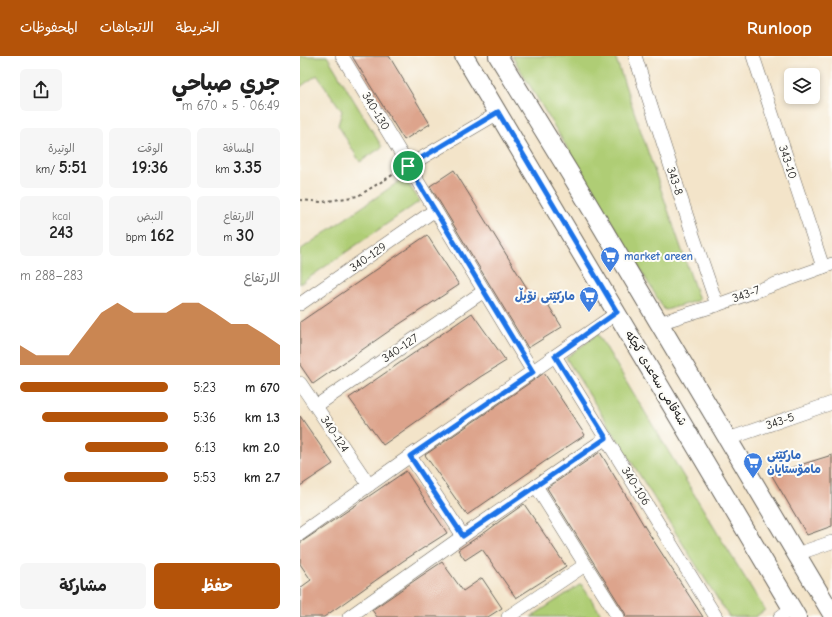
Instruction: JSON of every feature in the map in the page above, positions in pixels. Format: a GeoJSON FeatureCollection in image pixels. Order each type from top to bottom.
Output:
{"type":"FeatureCollection","features":[{"type":"Feature","properties":{"kind":"main road","name":"شەقامی سەعدی گچکە"},"geometry":{"type":"LineString","coordinates":[[464,56],[617,312],[790,614]]}},
{"type":"Feature","properties":{"kind":"main road"},"geometry":{"type":"LineString","coordinates":[[498,56],[574,180],[832,614]]}},
{"type":"Feature","properties":{"kind":"main road"},"geometry":{"type":"LineString","coordinates":[[548,196],[574,180]]}},
{"type":"Feature","properties":{"kind":"street","name":"340-130"},"geometry":{"type":"LineString","coordinates":[[342,56],[533,372]]}},
{"type":"Feature","properties":{"kind":"street","name":"343-8"},"geometry":{"type":"LineString","coordinates":[[635,56],[717,305]]}},
{"type":"Feature","properties":{"kind":"street","name":"343-10"},"geometry":{"type":"LineString","coordinates":[[753,56],[827,266]]}},
{"type":"Feature","properties":{"kind":"street"},"geometry":{"type":"LineString","coordinates":[[408,166],[498,112]]}},
{"type":"Feature","properties":{"kind":"street","name":"340-129"},"geometry":{"type":"LineString","coordinates":[[300,304],[435,210]]}},
{"type":"Feature","properties":{"kind":"street","name":"343-7"},"geometry":{"type":"LineString","coordinates":[[659,323],[717,305],[827,266]]}},
{"type":"Feature","properties":{"kind":"street","name":"340-127"},"geometry":{"type":"LineString","coordinates":[[316,406],[484,291]]}},
{"type":"Feature","properties":{"kind":"street"},"geometry":{"type":"LineString","coordinates":[[300,534],[617,312]]}},
{"type":"Feature","properties":{"kind":"street","name":"340-106"},"geometry":{"type":"LineString","coordinates":[[555,356],[716,617]]}},
{"type":"Feature","properties":{"kind":"street","name":"340-124"},"geometry":{"type":"LineString","coordinates":[[300,383],[369,485]]}},
{"type":"Feature","properties":{"kind":"street","name":"343-5"},"geometry":{"type":"LineString","coordinates":[[728,439],[832,403]]}},
{"type":"Feature","properties":{"kind":"street"},"geometry":{"type":"LineString","coordinates":[[354,616],[463,536],[606,438]]}},
{"type":"Feature","properties":{"kind":"street"},"geometry":{"type":"LineString","coordinates":[[410,456],[463,536]]}},
{"type":"Feature","properties":{"kind":"street"},"geometry":{"type":"LineString","coordinates":[[536,486],[618,617]]}},
{"type":"Feature","properties":{"kind":"street"},"geometry":{"type":"LineString","coordinates":[[796,554],[832,542]]}},
{"type":"Feature","properties":{"kind":"street"},"geometry":{"type":"LineString","coordinates":[[508,617],[585,565]]}},
{"type":"Feature","properties":{"kind":"path"},"geometry":{"type":"LineString","coordinates":[[300,200],[322,202],[358,196],[408,166]]}},
{"type":"Feature","properties":{"kind":"green space"},"geometry":{"type":"Polygon","coordinates":[[[300,56],[327,56],[382,147],[360,162],[338,125],[342,111],[317,75],[300,87],[300,56]]]}},
{"type":"Feature","properties":{"kind":"green space"},"geometry":{"type":"Polygon","coordinates":[[[512,56],[615,56],[699,300],[666,310],[664,309],[512,56]]]}},
{"type":"Feature","properties":{"kind":"green space"},"geometry":{"type":"Polygon","coordinates":[[[404,178],[420,201],[300,284],[300,250],[404,178]]]}},
{"type":"Feature","properties":{"kind":"green space"},"geometry":{"type":"Polygon","coordinates":[[[598,334],[765,610],[755,617],[729,617],[566,358],[598,334]]]}},
{"type":"Feature","properties":{"kind":"green space"},"geometry":{"type":"Polygon","coordinates":[[[581,584],[603,617],[531,617],[581,584]]]}},
{"type":"Feature","properties":{"kind":"building"},"geometry":{"type":"Polygon","coordinates":[[[352,56],[389,56],[430,124],[404,140],[352,56]]]}},
{"type":"Feature","properties":{"kind":"building"},"geometry":{"type":"Polygon","coordinates":[[[454,170],[530,293],[533,291],[543,306],[547,303],[562,327],[528,348],[430,186],[454,170]]]}},
{"type":"Feature","properties":{"kind":"building"},"geometry":{"type":"Polygon","coordinates":[[[427,235],[459,285],[313,384],[300,365],[300,322],[427,235]]]}},
{"type":"Feature","properties":{"kind":"building"},"geometry":{"type":"Polygon","coordinates":[[[472,313],[506,361],[480,377],[383,445],[349,398],[472,313]]]}},
{"type":"Feature","properties":{"kind":"building"},"geometry":{"type":"Polygon","coordinates":[[[544,373],[585,435],[467,515],[425,455],[544,373]]]}},
{"type":"Feature","properties":{"kind":"building"},"geometry":{"type":"Polygon","coordinates":[[[300,416],[333,464],[300,486],[300,416]]]}},
{"type":"Feature","properties":{"kind":"building"},"geometry":{"type":"Polygon","coordinates":[[[600,452],[646,529],[703,617],[626,617],[625,613],[547,488],[600,452]]]}},
{"type":"Feature","properties":{"kind":"building"},"geometry":{"type":"Polygon","coordinates":[[[832,455],[832,526],[807,535],[771,474],[832,455]]]}},
{"type":"Feature","properties":{"kind":"building"},"geometry":{"type":"Polygon","coordinates":[[[406,471],[447,533],[403,561],[324,617],[300,617],[300,588],[311,580],[300,564],[300,543],[406,471]]]}},
{"type":"Feature","properties":{"kind":"building"},"geometry":{"type":"Polygon","coordinates":[[[524,504],[566,566],[516,598],[482,549],[465,560],[458,550],[524,504]]]}},
{"type":"Feature","properties":{"kind":"building"},"geometry":{"type":"Polygon","coordinates":[[[442,562],[463,591],[482,578],[502,608],[488,617],[377,617],[372,610],[442,562]]]}},
{"type":"Feature","properties":{"kind":"place","name":"market areen"},"geometry":{"type":"Point","coordinates":[610,273]}},
{"type":"Feature","properties":{"kind":"place","name":"مارکێتی نۆبڵ"},"geometry":{"type":"Point","coordinates":[589,313]}},
{"type":"Feature","properties":{"kind":"place","name":"مارکێتی مامۆستایان"},"geometry":{"type":"Point","coordinates":[753,479]}},
{"type":"Feature","properties":{"kind":"route"},"geometry":{"type":"LineString","coordinates":[[498,112],[617,312],[555,356],[606,438],[463,536],[410,456],[533,372],[408,166],[498,112]]}}]}
